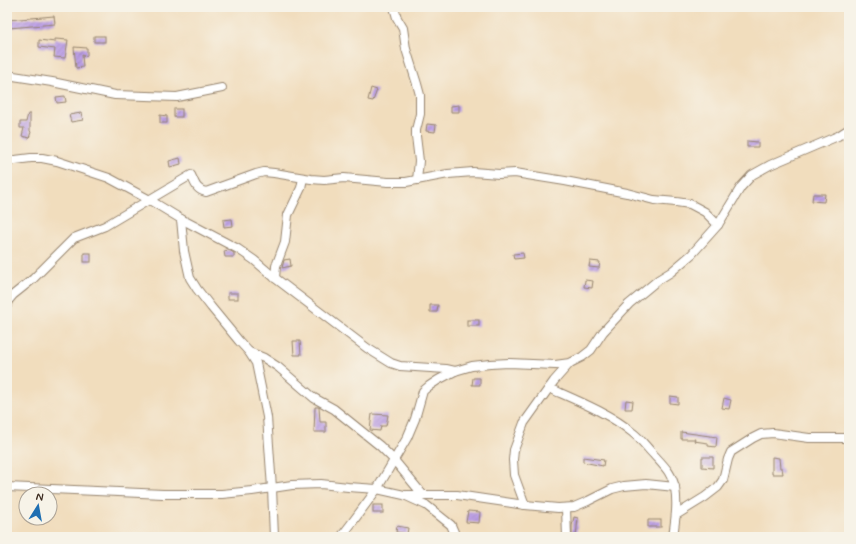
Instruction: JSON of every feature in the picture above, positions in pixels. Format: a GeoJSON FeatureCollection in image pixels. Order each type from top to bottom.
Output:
{"type":"FeatureCollection","features":[{"type":"Feature","properties":{"kind":"street"},"geometry":{"type":"LineString","coordinates":[[394,7],[397,18],[403,28],[406,49],[420,96],[420,114],[416,130],[419,161],[417,180]]}},
{"type":"Feature","properties":{"kind":"street"},"geometry":{"type":"LineString","coordinates":[[7,75],[52,82],[115,95],[177,97],[222,88]]}},
{"type":"Feature","properties":{"kind":"street"},"geometry":{"type":"LineString","coordinates":[[341,537],[377,489],[407,438],[415,419],[423,391],[438,380],[455,371],[472,366],[509,363],[556,365],[570,363],[582,357],[591,350],[603,332],[629,304],[658,280],[672,272],[692,254],[718,225],[741,187],[752,175],[770,165],[838,136],[849,129]]}},
{"type":"Feature","properties":{"kind":"street"},"geometry":{"type":"LineString","coordinates":[[7,161],[42,158],[57,161],[109,178],[238,249],[366,348],[391,363],[400,366],[455,371]]}},
{"type":"Feature","properties":{"kind":"street"},"geometry":{"type":"LineString","coordinates":[[7,305],[13,294],[33,279],[74,238],[105,226],[148,199],[191,175],[200,191],[206,192],[264,172],[324,180],[344,178],[388,182],[406,182],[448,174],[473,172],[499,174],[515,173],[581,184],[654,200],[690,204],[705,212],[718,225]]}},
{"type":"Feature","properties":{"kind":"street"},"geometry":{"type":"LineString","coordinates":[[275,278],[278,260],[285,242],[288,215],[301,188],[303,178]]}},
{"type":"Feature","properties":{"kind":"street"},"geometry":{"type":"LineString","coordinates":[[181,218],[184,251],[190,278],[197,289],[238,341],[249,352],[256,363],[267,417],[274,537]]}},
{"type":"Feature","properties":{"kind":"street"},"geometry":{"type":"LineString","coordinates":[[249,352],[264,358],[278,367],[314,398],[334,409],[380,446],[394,460],[423,495]]}},
{"type":"Feature","properties":{"kind":"street"},"geometry":{"type":"LineString","coordinates":[[525,505],[514,475],[514,450],[524,423],[554,381],[570,363]]}},
{"type":"Feature","properties":{"kind":"street"},"geometry":{"type":"LineString","coordinates":[[549,388],[614,419],[634,434],[664,465],[671,475],[675,487],[677,505],[673,537]]}},
{"type":"Feature","properties":{"kind":"street"},"geometry":{"type":"LineString","coordinates":[[676,515],[718,487],[723,480],[731,452],[761,434],[773,433],[809,438],[849,438]]}},
{"type":"Feature","properties":{"kind":"street"},"geometry":{"type":"LineString","coordinates":[[7,487],[163,494],[222,494],[292,485],[321,484],[377,489],[404,495],[426,505],[451,525],[455,537]]}},
{"type":"Feature","properties":{"kind":"street"},"geometry":{"type":"LineString","coordinates":[[404,495],[457,495],[525,505],[566,508],[574,507],[612,489],[624,486],[646,484],[675,487]]}},
{"type":"Feature","properties":{"kind":"street"},"geometry":{"type":"LineString","coordinates":[[566,508],[567,537]]}},
{"type":"Feature","properties":{"kind":"building"},"geometry":{"type":"Polygon","coordinates":[[[54,16],[55,24],[9,28],[8,20],[54,16]]]}},
{"type":"Feature","properties":{"kind":"building"},"geometry":{"type":"Polygon","coordinates":[[[94,36],[105,36],[105,42],[94,42],[94,36]]]}},
{"type":"Feature","properties":{"kind":"building"},"geometry":{"type":"Polygon","coordinates":[[[55,39],[68,40],[65,58],[54,57],[55,49],[39,47],[39,40],[55,42],[55,39]]]}},
{"type":"Feature","properties":{"kind":"building"},"geometry":{"type":"Polygon","coordinates":[[[74,47],[87,48],[87,56],[82,55],[83,67],[76,68],[74,47]]]}},
{"type":"Feature","properties":{"kind":"building"},"geometry":{"type":"Polygon","coordinates":[[[371,88],[377,90],[373,101],[368,100],[371,88]]]}},
{"type":"Feature","properties":{"kind":"building"},"geometry":{"type":"Polygon","coordinates":[[[65,96],[66,102],[57,103],[56,97],[65,96]]]}},
{"type":"Feature","properties":{"kind":"building"},"geometry":{"type":"Polygon","coordinates":[[[459,105],[459,112],[451,112],[451,106],[459,105]]]}},
{"type":"Feature","properties":{"kind":"building"},"geometry":{"type":"Polygon","coordinates":[[[174,109],[182,109],[182,117],[174,117],[174,109]]]}},
{"type":"Feature","properties":{"kind":"building"},"geometry":{"type":"Polygon","coordinates":[[[81,113],[83,120],[71,122],[69,115],[81,113]]]}},
{"type":"Feature","properties":{"kind":"building"},"geometry":{"type":"Polygon","coordinates":[[[28,114],[30,114],[31,132],[29,138],[22,136],[24,128],[20,128],[20,122],[26,122],[28,114]]]}},
{"type":"Feature","properties":{"kind":"building"},"geometry":{"type":"Polygon","coordinates":[[[160,115],[167,116],[167,123],[160,123],[160,115]]]}},
{"type":"Feature","properties":{"kind":"building"},"geometry":{"type":"Polygon","coordinates":[[[427,124],[436,125],[435,132],[426,131],[427,124]]]}},
{"type":"Feature","properties":{"kind":"building"},"geometry":{"type":"Polygon","coordinates":[[[747,141],[758,142],[758,147],[747,147],[747,141]]]}},
{"type":"Feature","properties":{"kind":"building"},"geometry":{"type":"Polygon","coordinates":[[[180,158],[181,164],[170,167],[169,161],[180,158]]]}},
{"type":"Feature","properties":{"kind":"building"},"geometry":{"type":"Polygon","coordinates":[[[813,194],[825,194],[824,202],[812,201],[813,194]]]}},
{"type":"Feature","properties":{"kind":"building"},"geometry":{"type":"Polygon","coordinates":[[[232,219],[233,226],[224,227],[223,220],[232,219]]]}},
{"type":"Feature","properties":{"kind":"building"},"geometry":{"type":"Polygon","coordinates":[[[229,250],[234,253],[234,257],[225,257],[224,251],[229,250]]]}},
{"type":"Feature","properties":{"kind":"building"},"geometry":{"type":"Polygon","coordinates":[[[84,253],[91,253],[91,262],[84,262],[84,253]]]}},
{"type":"Feature","properties":{"kind":"building"},"geometry":{"type":"Polygon","coordinates":[[[523,253],[524,258],[514,259],[513,254],[523,253]]]}},
{"type":"Feature","properties":{"kind":"building"},"geometry":{"type":"Polygon","coordinates":[[[290,259],[291,266],[282,268],[284,260],[290,259]]]}},
{"type":"Feature","properties":{"kind":"building"},"geometry":{"type":"Polygon","coordinates":[[[590,261],[600,262],[599,268],[589,267],[590,261]]]}},
{"type":"Feature","properties":{"kind":"building"},"geometry":{"type":"Polygon","coordinates":[[[585,280],[593,281],[592,288],[584,287],[585,280]]]}},
{"type":"Feature","properties":{"kind":"building"},"geometry":{"type":"Polygon","coordinates":[[[228,293],[238,293],[238,299],[228,299],[228,293]]]}},
{"type":"Feature","properties":{"kind":"building"},"geometry":{"type":"Polygon","coordinates":[[[430,305],[438,305],[437,312],[430,312],[430,305]]]}},
{"type":"Feature","properties":{"kind":"building"},"geometry":{"type":"Polygon","coordinates":[[[467,320],[479,320],[479,326],[467,326],[467,320]]]}},
{"type":"Feature","properties":{"kind":"building"},"geometry":{"type":"Polygon","coordinates":[[[293,341],[300,341],[301,355],[294,355],[293,341]]]}},
{"type":"Feature","properties":{"kind":"building"},"geometry":{"type":"Polygon","coordinates":[[[473,378],[480,378],[480,385],[472,385],[473,378]]]}},
{"type":"Feature","properties":{"kind":"building"},"geometry":{"type":"Polygon","coordinates":[[[670,396],[678,397],[678,404],[670,403],[670,396]]]}},
{"type":"Feature","properties":{"kind":"building"},"geometry":{"type":"Polygon","coordinates":[[[724,398],[731,400],[729,409],[722,408],[724,398]]]}},
{"type":"Feature","properties":{"kind":"building"},"geometry":{"type":"Polygon","coordinates":[[[626,400],[633,401],[632,409],[625,409],[626,400]]]}},
{"type":"Feature","properties":{"kind":"building"},"geometry":{"type":"Polygon","coordinates":[[[315,407],[319,407],[320,422],[326,422],[326,432],[314,432],[315,407]]]}},
{"type":"Feature","properties":{"kind":"building"},"geometry":{"type":"Polygon","coordinates":[[[372,414],[388,415],[386,426],[381,426],[380,431],[370,430],[372,414]]]}},
{"type":"Feature","properties":{"kind":"building"},"geometry":{"type":"Polygon","coordinates":[[[681,432],[717,437],[716,447],[708,446],[708,443],[694,441],[695,439],[681,439],[681,432]]]}},
{"type":"Feature","properties":{"kind":"building"},"geometry":{"type":"Polygon","coordinates":[[[583,457],[604,460],[603,466],[583,462],[583,457]]]}},
{"type":"Feature","properties":{"kind":"building"},"geometry":{"type":"Polygon","coordinates":[[[702,457],[713,457],[713,468],[702,467],[702,457]]]}},
{"type":"Feature","properties":{"kind":"building"},"geometry":{"type":"Polygon","coordinates":[[[772,457],[779,458],[780,468],[782,468],[783,474],[772,474],[772,457]]]}},
{"type":"Feature","properties":{"kind":"building"},"geometry":{"type":"Polygon","coordinates":[[[373,505],[383,505],[383,513],[373,513],[373,505]]]}},
{"type":"Feature","properties":{"kind":"building"},"geometry":{"type":"Polygon","coordinates":[[[468,511],[480,512],[479,523],[466,522],[468,511]]]}},
{"type":"Feature","properties":{"kind":"building"},"geometry":{"type":"Polygon","coordinates":[[[574,517],[578,518],[576,537],[572,536],[574,517]]]}},
{"type":"Feature","properties":{"kind":"building"},"geometry":{"type":"Polygon","coordinates":[[[648,520],[661,520],[661,527],[648,527],[648,520]]]}},
{"type":"Feature","properties":{"kind":"building"},"geometry":{"type":"Polygon","coordinates":[[[397,526],[408,528],[407,534],[396,532],[397,526]]]}}]}
